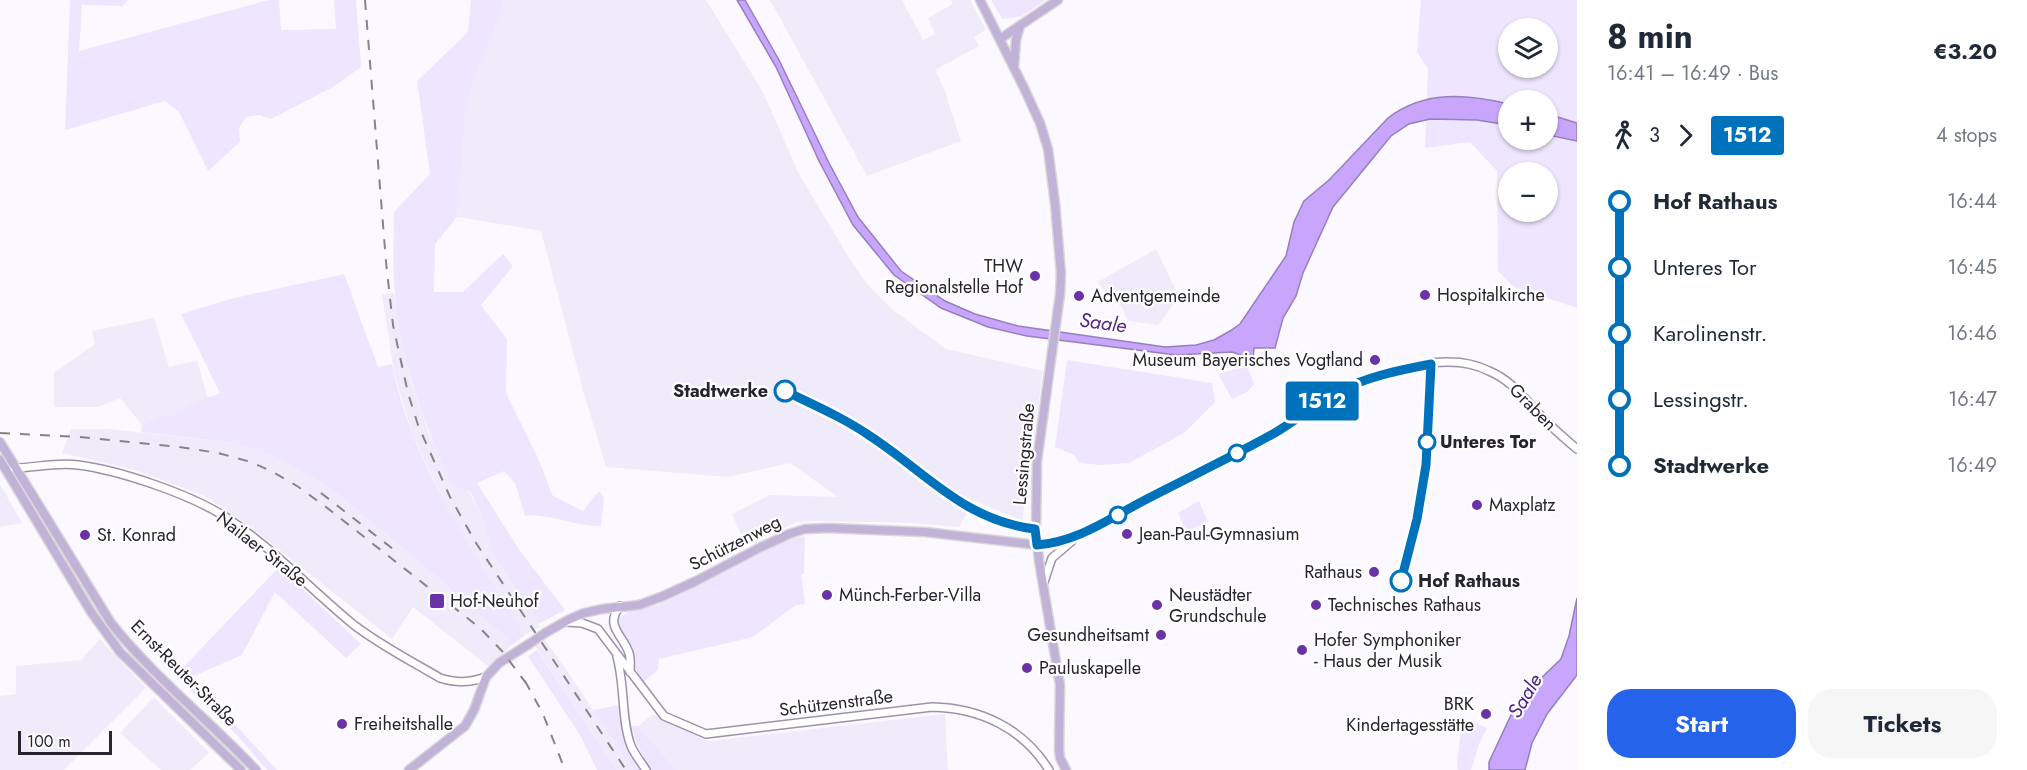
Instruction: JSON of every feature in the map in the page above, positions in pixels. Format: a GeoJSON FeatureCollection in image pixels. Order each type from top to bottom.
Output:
{"type":"FeatureCollection","features":[{"type":"Feature","properties":{"kind":"main road"},"geometry":{"type":"LineString","coordinates":[[980,0],[1014,68]]}},
{"type":"Feature","properties":{"kind":"main road"},"geometry":{"type":"LineString","coordinates":[[1000,39],[1058,0]]}},
{"type":"Feature","properties":{"kind":"main road"},"geometry":{"type":"LineString","coordinates":[[1014,68],[1016,40],[1020,26]]}},
{"type":"Feature","properties":{"kind":"main road","name":"Lessingstraße"},"geometry":{"type":"LineString","coordinates":[[1014,68],[1040,123],[1048,149],[1060,265],[1058,316],[1036,469],[1035,529],[1060,685],[1059,749],[1060,758],[1066,770]]}},
{"type":"Feature","properties":{"kind":"main road","name":"Ernst-Reuter-Straße"},"geometry":{"type":"LineString","coordinates":[[0,442],[111,622],[130,646],[256,770]]}},
{"type":"Feature","properties":{"kind":"main road","name":"Ernst-Reuter-Straße"},"geometry":{"type":"LineString","coordinates":[[4,467],[91,612],[120,652],[241,770]]}},
{"type":"Feature","properties":{"kind":"main road","name":"Schützenweg"},"geometry":{"type":"LineString","coordinates":[[561,623],[593,610],[639,605],[661,597],[761,546],[805,529],[907,530],[1037,545]]}},
{"type":"Feature","properties":{"kind":"main road"},"geometry":{"type":"LineString","coordinates":[[409,770],[465,726],[474,711],[486,677],[499,663],[561,623]]}},
{"type":"Feature","properties":{"kind":"street","name":"Graben"},"geometry":{"type":"LineString","coordinates":[[1083,534],[1274,434],[1340,391],[1382,375],[1431,364],[1464,363],[1501,377],[1577,448]]}},
{"type":"Feature","properties":{"kind":"street","name":"Nailaer Straße"},"geometry":{"type":"LineString","coordinates":[[4,467],[80,465],[126,476],[200,503],[236,525],[282,560],[330,605],[374,639],[448,681],[468,682],[486,677]]}},
{"type":"Feature","properties":{"kind":"street"},"geometry":{"type":"LineString","coordinates":[[1037,545],[1063,541],[1083,534]]}},
{"type":"Feature","properties":{"kind":"street"},"geometry":{"type":"LineString","coordinates":[[1043,588],[1052,558],[1064,546],[1083,534]]}},
{"type":"Feature","properties":{"kind":"street","name":"Schützenstraße"},"geometry":{"type":"LineString","coordinates":[[620,606],[613,616],[613,622],[629,653],[630,672]]}},
{"type":"Feature","properties":{"kind":"street","name":"Schützenstraße"},"geometry":{"type":"LineString","coordinates":[[561,623],[574,622],[591,625],[604,635],[664,716],[706,734],[932,707],[952,707],[982,715],[1008,728],[1038,754],[1049,770]]}},
{"type":"Feature","properties":{"kind":"street"},"geometry":{"type":"LineString","coordinates":[[616,652],[621,670],[631,747],[646,770]]}},
{"type":"Feature","properties":{"kind":"shaded area"},"geometry":{"type":"Polygon","coordinates":[[[70,0],[128,0],[123,6],[82,5],[79,51],[269,0],[279,0],[281,30],[336,29],[334,0],[356,0],[361,67],[333,87],[271,119],[259,115],[246,117],[239,128],[240,142],[208,171],[179,112],[165,101],[65,130],[70,0]]]}},
{"type":"Feature","properties":{"kind":"shaded area"},"geometry":{"type":"Polygon","coordinates":[[[471,0],[502,0],[502,8],[466,101],[457,217],[435,244],[434,292],[463,292],[503,254],[513,266],[481,305],[507,339],[506,393],[537,456],[553,496],[583,511],[599,491],[604,498],[601,526],[591,526],[544,516],[525,516],[515,483],[504,471],[477,483],[520,551],[565,610],[538,624],[492,552],[483,519],[470,491],[453,486],[442,463],[423,416],[408,369],[395,294],[394,212],[430,174],[417,81],[468,32],[471,0]]]}},
{"type":"Feature","properties":{"kind":"shaded area"},"geometry":{"type":"Polygon","coordinates":[[[473,0],[706,0],[763,92],[799,174],[866,283],[893,310],[946,349],[1043,371],[1022,521],[974,500],[959,527],[913,523],[798,522],[745,544],[732,514],[770,495],[838,497],[790,463],[728,477],[606,467],[541,231],[457,217],[473,0]]]}},
{"type":"Feature","properties":{"kind":"shaded area"},"geometry":{"type":"Polygon","coordinates":[[[737,0],[745,0],[779,60],[858,217],[901,271],[945,301],[975,314],[1018,326],[1165,347],[1196,345],[1214,340],[1240,324],[1286,256],[1294,222],[1304,201],[1329,180],[1388,118],[1416,103],[1446,97],[1462,97],[1498,102],[1498,123],[1477,120],[1430,119],[1409,124],[1391,136],[1333,207],[1303,273],[1296,296],[1283,318],[1275,348],[1254,348],[1253,359],[1232,352],[1176,355],[1027,336],[988,327],[941,308],[894,275],[853,225],[819,161],[776,67],[737,0]]]}},
{"type":"Feature","properties":{"kind":"shaded area"},"geometry":{"type":"Polygon","coordinates":[[[770,0],[902,0],[923,40],[935,34],[928,18],[953,4],[951,0],[970,0],[986,30],[974,37],[979,46],[935,70],[943,86],[961,141],[867,176],[770,0]]]}},
{"type":"Feature","properties":{"kind":"shaded area"},"geometry":{"type":"Polygon","coordinates":[[[991,0],[1046,0],[1022,16],[1002,19],[991,0]]]}},
{"type":"Feature","properties":{"kind":"shaded area"},"geometry":{"type":"Polygon","coordinates":[[[1421,0],[1577,0],[1577,308],[1514,287],[1498,271],[1497,171],[1470,142],[1425,148],[1428,69],[1417,52],[1421,0]]]}},
{"type":"Feature","properties":{"kind":"shaded area"},"geometry":{"type":"Polygon","coordinates":[[[1558,117],[1577,123],[1577,141],[1558,137],[1558,117]]]}},
{"type":"Feature","properties":{"kind":"shaded area"},"geometry":{"type":"Polygon","coordinates":[[[1156,249],[1179,297],[1158,325],[1128,321],[1121,306],[1113,301],[1098,282],[1156,249]]]}},
{"type":"Feature","properties":{"kind":"shaded area"},"geometry":{"type":"Polygon","coordinates":[[[344,274],[378,367],[392,364],[401,401],[414,437],[446,505],[525,635],[513,644],[330,488],[282,460],[235,443],[141,432],[142,425],[220,393],[181,314],[230,299],[344,274]]]}},
{"type":"Feature","properties":{"kind":"shaded area"},"geometry":{"type":"Polygon","coordinates":[[[394,293],[411,381],[431,440],[469,491],[483,519],[492,552],[540,627],[525,635],[453,521],[411,429],[394,372],[382,294],[394,293]]]}},
{"type":"Feature","properties":{"kind":"shaded area"},"geometry":{"type":"Polygon","coordinates":[[[154,318],[169,367],[197,360],[208,399],[142,425],[120,398],[99,407],[54,407],[54,373],[95,344],[92,331],[154,318]]]}},
{"type":"Feature","properties":{"kind":"shaded area"},"geometry":{"type":"Polygon","coordinates":[[[1067,360],[1212,383],[1215,402],[1184,433],[1129,463],[1101,465],[1079,463],[1074,455],[1055,447],[1067,360]]]}},
{"type":"Feature","properties":{"kind":"shaded area"},"geometry":{"type":"Polygon","coordinates":[[[1247,366],[1254,384],[1247,392],[1232,399],[1218,374],[1247,366]]]}},
{"type":"Feature","properties":{"kind":"shaded area"},"geometry":{"type":"Polygon","coordinates":[[[71,429],[109,429],[235,443],[282,460],[330,488],[513,644],[489,667],[413,607],[392,639],[254,530],[205,496],[135,470],[62,453],[71,429]]]}},
{"type":"Feature","properties":{"kind":"shaded area"},"geometry":{"type":"Polygon","coordinates":[[[0,484],[22,523],[0,527],[0,484]]]}},
{"type":"Feature","properties":{"kind":"shaded area"},"geometry":{"type":"Polygon","coordinates":[[[1199,501],[1208,522],[1186,531],[1178,513],[1199,501]]]}},
{"type":"Feature","properties":{"kind":"shaded area"},"geometry":{"type":"Polygon","coordinates":[[[805,536],[804,574],[801,574],[805,604],[796,605],[753,637],[659,659],[658,670],[643,682],[633,664],[634,654],[618,627],[618,618],[630,611],[658,605],[784,540],[805,536]]]}},
{"type":"Feature","properties":{"kind":"shaded area"},"geometry":{"type":"Polygon","coordinates":[[[279,567],[361,644],[346,658],[275,592],[242,655],[187,679],[229,718],[277,770],[267,770],[237,735],[175,676],[279,567]]]}},
{"type":"Feature","properties":{"kind":"shaded area"},"geometry":{"type":"Polygon","coordinates":[[[1577,598],[1577,675],[1547,714],[1532,743],[1525,770],[1489,770],[1489,762],[1512,713],[1533,686],[1561,659],[1569,636],[1577,598]]]}},
{"type":"Feature","properties":{"kind":"shaded area"},"geometry":{"type":"Polygon","coordinates":[[[100,639],[146,688],[64,770],[0,770],[0,696],[16,694],[16,666],[81,660],[100,639]]]}},
{"type":"Feature","properties":{"kind":"shaded area"},"geometry":{"type":"Polygon","coordinates":[[[545,640],[633,770],[617,770],[535,646],[545,640]]]}},
{"type":"Feature","properties":{"kind":"shaded area"},"geometry":{"type":"Polygon","coordinates":[[[537,650],[617,770],[597,770],[581,737],[528,656],[537,650]]]}},
{"type":"Feature","properties":{"kind":"shaded area"},"geometry":{"type":"Polygon","coordinates":[[[154,697],[209,753],[190,770],[161,770],[120,733],[154,697]]]}},
{"type":"Feature","properties":{"kind":"shaded area"},"geometry":{"type":"Polygon","coordinates":[[[619,705],[631,754],[641,770],[633,770],[593,710],[619,705]]]}},
{"type":"Feature","properties":{"kind":"shaded area"},"geometry":{"type":"Polygon","coordinates":[[[653,714],[709,741],[945,714],[948,770],[677,770],[638,726],[653,714]]]}},
{"type":"Feature","properties":{"kind":"shaded area"},"geometry":{"type":"Polygon","coordinates":[[[1462,718],[1487,728],[1471,770],[1458,770],[1457,765],[1462,718]]]}},
{"type":"Feature","properties":{"kind":"shaded area"},"geometry":{"type":"Polygon","coordinates":[[[632,726],[638,726],[677,770],[651,770],[635,741],[632,726]]]}},
{"type":"Feature","properties":{"kind":"railway"},"geometry":{"type":"LineString","coordinates":[[365,0],[393,325],[408,393],[418,425],[450,497],[476,543],[626,770]]}},
{"type":"Feature","properties":{"kind":"railway"},"geometry":{"type":"LineString","coordinates":[[0,433],[80,437],[179,447],[218,453],[251,462],[273,472],[326,507],[480,628],[502,651],[529,687]]}},
{"type":"Feature","properties":{"kind":"railway"},"geometry":{"type":"LineString","coordinates":[[321,493],[393,549]]}},
{"type":"Feature","properties":{"kind":"railway"},"geometry":{"type":"LineString","coordinates":[[525,681],[543,714],[565,770]]}},
{"type":"Feature","properties":{"kind":"bus line","name":"1512"},"geometry":{"type":"LineString","coordinates":[[785,391],[870,435],[967,507],[997,521],[1035,529],[1037,545],[1063,541],[1083,534],[1163,490],[1274,434],[1318,403],[1349,386],[1382,375],[1431,364],[1426,465],[1417,519],[1401,581]]}},
{"type":"Feature","properties":{"kind":"place","name":"THW Regionalstelle Hof"},"geometry":{"type":"Point","coordinates":[1035,276]}},
{"type":"Feature","properties":{"kind":"place","name":"Hospitalkirche"},"geometry":{"type":"Point","coordinates":[1425,295]}},
{"type":"Feature","properties":{"kind":"place","name":"Adventgemeinde"},"geometry":{"type":"Point","coordinates":[1079,296]}},
{"type":"Feature","properties":{"kind":"place","name":"Museum Bayerisches Vogtland"},"geometry":{"type":"Point","coordinates":[1375,360]}},
{"type":"Feature","properties":{"kind":"place","name":"Stadtwerke"},"geometry":{"type":"Point","coordinates":[785,391]}},
{"type":"Feature","properties":{"kind":"place","name":"Unteres Tor"},"geometry":{"type":"Point","coordinates":[1427,442]}},
{"type":"Feature","properties":{"kind":"place","name":"Maxplatz"},"geometry":{"type":"Point","coordinates":[1477,505]}},
{"type":"Feature","properties":{"kind":"place","name":"Jean-Paul-Gymnasium"},"geometry":{"type":"Point","coordinates":[1127,534]}},
{"type":"Feature","properties":{"kind":"place","name":"St. Konrad"},"geometry":{"type":"Point","coordinates":[85,535]}},
{"type":"Feature","properties":{"kind":"place","name":"Rathaus"},"geometry":{"type":"Point","coordinates":[1374,572]}},
{"type":"Feature","properties":{"kind":"place","name":"Hof Rathaus"},"geometry":{"type":"Point","coordinates":[1401,581]}},
{"type":"Feature","properties":{"kind":"place","name":"Münch-Ferber-Villa"},"geometry":{"type":"Point","coordinates":[827,595]}},
{"type":"Feature","properties":{"kind":"place","name":"Hof-Neuhof"},"geometry":{"type":"Point","coordinates":[437,601]}},
{"type":"Feature","properties":{"kind":"place","name":"Neustädter Grundschule"},"geometry":{"type":"Point","coordinates":[1157,605]}},
{"type":"Feature","properties":{"kind":"place","name":"Technisches Rathaus"},"geometry":{"type":"Point","coordinates":[1316,605]}},
{"type":"Feature","properties":{"kind":"place","name":"Gesundheitsamt"},"geometry":{"type":"Point","coordinates":[1161,635]}},
{"type":"Feature","properties":{"kind":"place","name":"Hofer Symphoniker - Haus der Musik"},"geometry":{"type":"Point","coordinates":[1302,650]}},
{"type":"Feature","properties":{"kind":"place","name":"Pauluskapelle"},"geometry":{"type":"Point","coordinates":[1027,668]}},
{"type":"Feature","properties":{"kind":"place","name":"BRK Kindertagesstätte"},"geometry":{"type":"Point","coordinates":[1486,714]}},
{"type":"Feature","properties":{"kind":"place","name":"Freiheitshalle"},"geometry":{"type":"Point","coordinates":[342,724]}},
{"type":"Feature","properties":{"kind":"water label","name":"Saale"},"geometry":{"type":"Point","coordinates":[1103,323]}},
{"type":"Feature","properties":{"kind":"water label","name":"Saale"},"geometry":{"type":"Point","coordinates":[1525,696]}}]}
